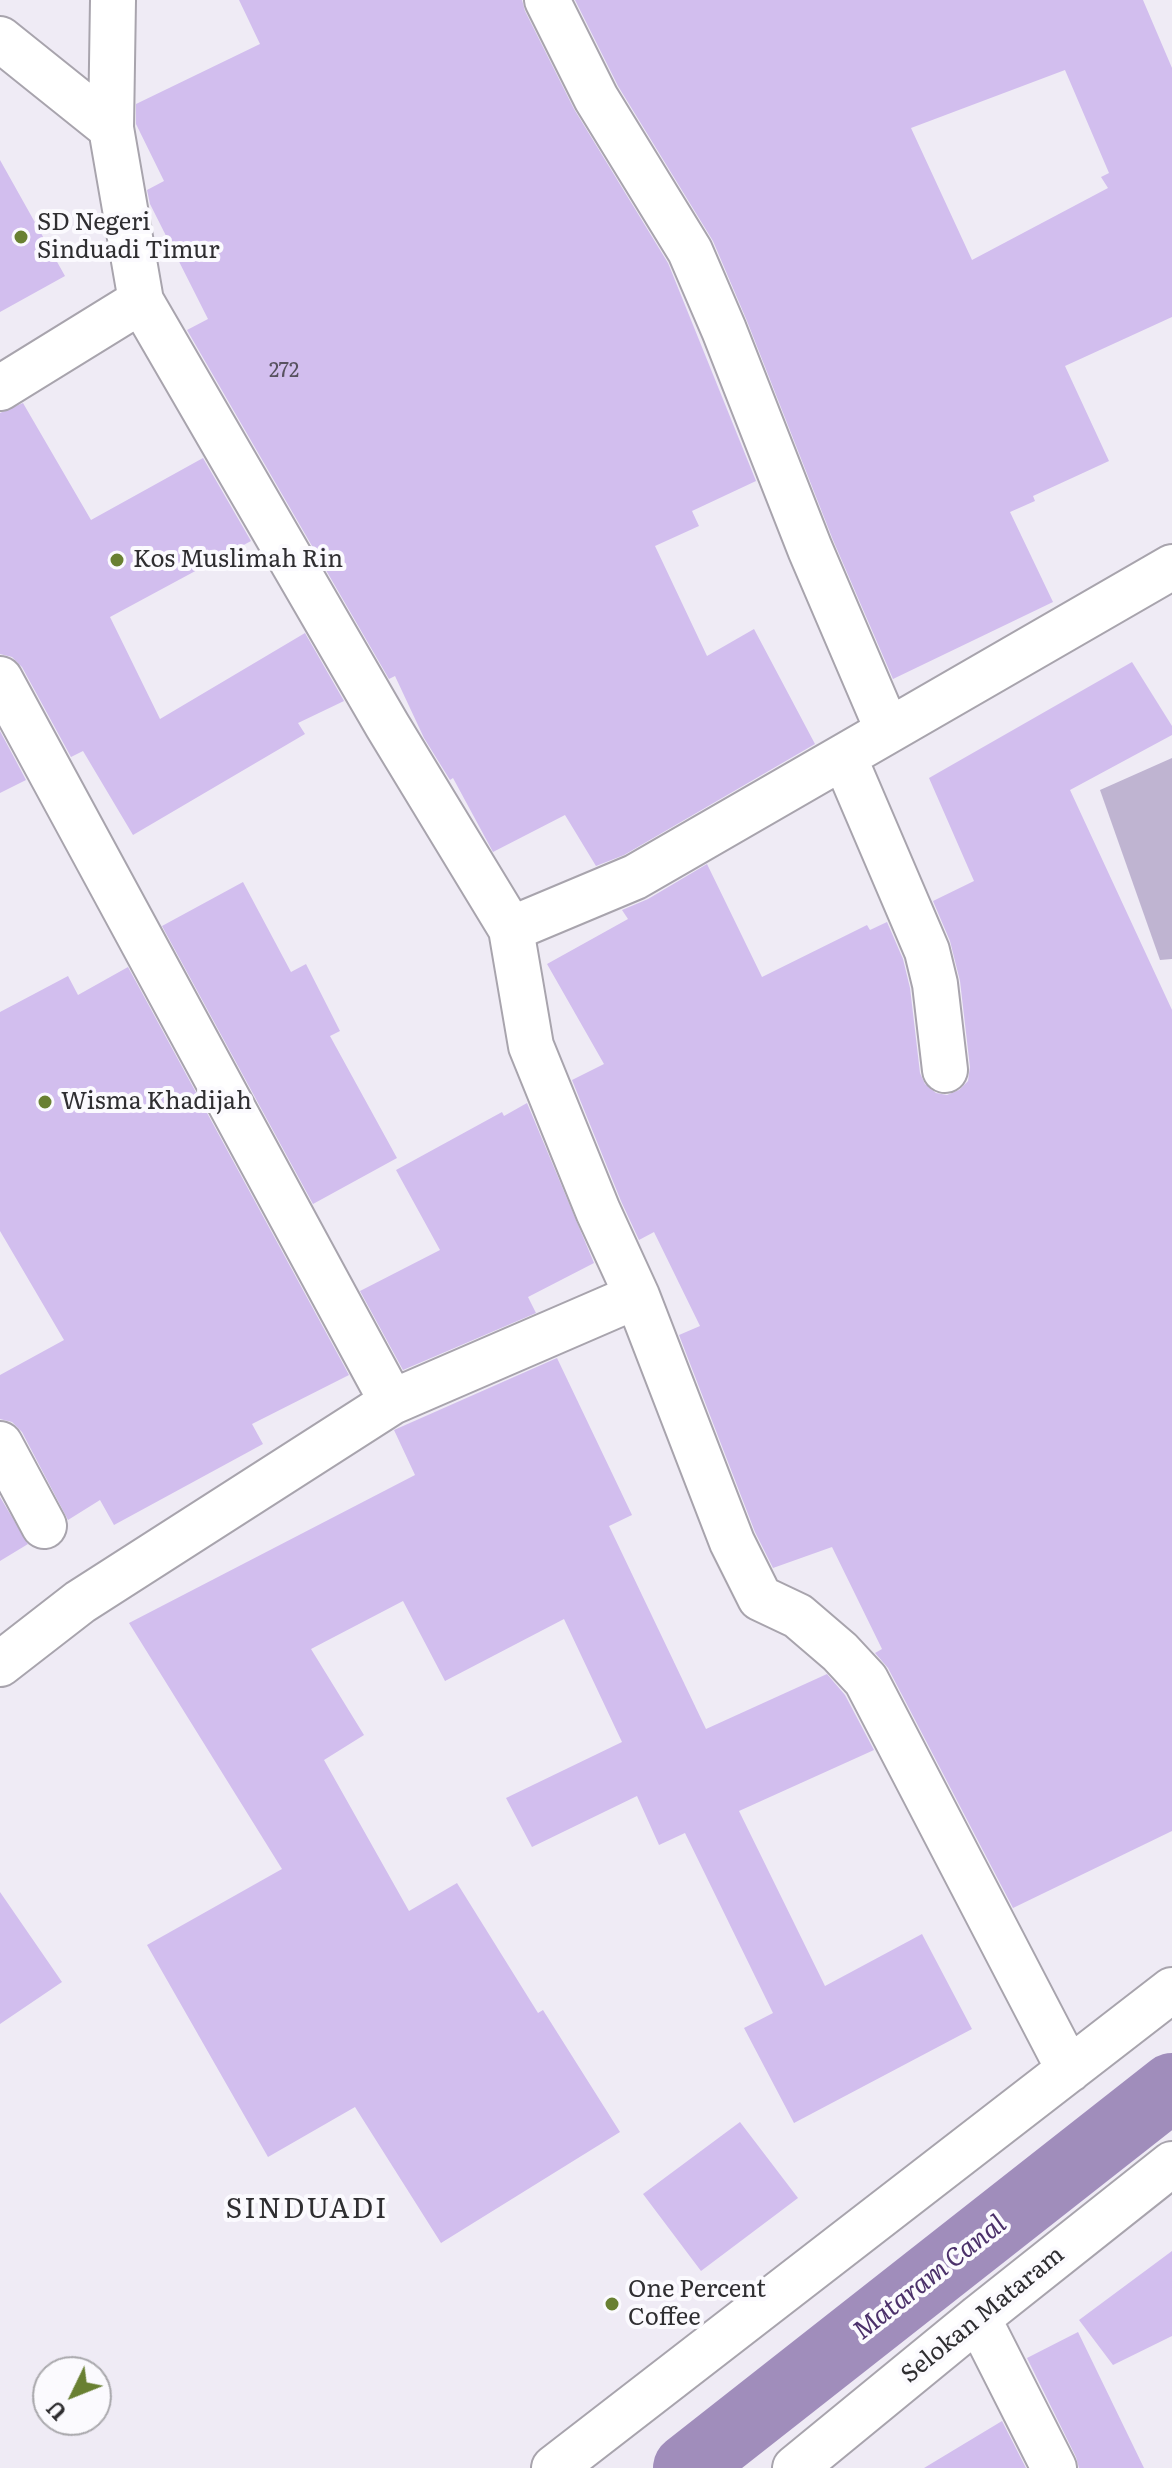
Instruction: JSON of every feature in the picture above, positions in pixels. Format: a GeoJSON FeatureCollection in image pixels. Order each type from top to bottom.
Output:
{"type":"FeatureCollection","features":[{"type":"Feature","properties":{"kind":"street"},"geometry":{"type":"LineString","coordinates":[[113,0],[111,128],[141,301],[387,725],[511,929],[531,1046],[598,1211],[637,1296],[732,1542],[760,1598],[798,1616],[840,1652],[866,1680],[1069,2070]]}},
{"type":"Feature","properties":{"kind":"street"},"geometry":{"type":"LineString","coordinates":[[547,0],[596,98],[690,251],[810,549],[888,731]]}},
{"type":"Feature","properties":{"kind":"street"},"geometry":{"type":"LineString","coordinates":[[0,39],[111,128]]}},
{"type":"Feature","properties":{"kind":"street"},"geometry":{"type":"LineString","coordinates":[[0,388],[141,301]]}},
{"type":"Feature","properties":{"kind":"street"},"geometry":{"type":"LineString","coordinates":[[511,929],[635,877],[1172,567]]}},
{"type":"Feature","properties":{"kind":"street"},"geometry":{"type":"LineString","coordinates":[[0,679],[392,1402]]}},
{"type":"Feature","properties":{"kind":"street"},"geometry":{"type":"LineString","coordinates":[[844,757],[927,951],[935,984],[945,1070]]}},
{"type":"Feature","properties":{"kind":"street"},"geometry":{"type":"LineString","coordinates":[[0,1664],[80,1602],[392,1402],[637,1296]]}},
{"type":"Feature","properties":{"kind":"street"},"geometry":{"type":"LineString","coordinates":[[0,1444],[44,1526]]}},
{"type":"Feature","properties":{"kind":"street"},"geometry":{"type":"LineString","coordinates":[[554,2468],[1172,1990]]}},
{"type":"Feature","properties":{"kind":"street","name":"Selokan Mataram"},"geometry":{"type":"LineString","coordinates":[[795,2468],[1172,2164]]}},
{"type":"Feature","properties":{"kind":"street"},"geometry":{"type":"LineString","coordinates":[[978,2318],[1054,2468]]}},
{"type":"Feature","properties":{"kind":"shaded area"},"geometry":{"type":"Polygon","coordinates":[[[1172,758],[1172,959],[1160,960],[1100,790],[1172,758]]]}},
{"type":"Feature","properties":{"kind":"building"},"geometry":{"type":"Polygon","coordinates":[[[239,0],[522,0],[574,109],[668,263],[756,481],[692,511],[699,526],[655,546],[707,656],[754,629],[815,744],[624,855],[596,866],[565,815],[493,852],[453,778],[450,780],[424,738],[395,676],[389,679],[187,330],[208,319],[150,204],[147,190],[164,181],[136,124],[136,104],[260,44],[239,0]]]}},
{"type":"Feature","properties":{"kind":"building"},"geometry":{"type":"Polygon","coordinates":[[[575,0],[1143,0],[1172,68],[1172,317],[1065,366],[1109,461],[1033,496],[1035,501],[1010,512],[1053,602],[893,679],[833,540],[713,241],[618,86],[575,0]],[[1065,70],[911,128],[972,260],[1108,188],[1101,177],[1109,173],[1065,70]]]}},
{"type":"Feature","properties":{"kind":"building","name":"SD Negeri Sinduadi Timur"},"geometry":{"type":"Polygon","coordinates":[[[0,160],[65,276],[0,312],[0,160]]]}},
{"type":"Feature","properties":{"kind":"building"},"geometry":{"type":"Polygon","coordinates":[[[23,403],[91,520],[203,458],[251,541],[110,617],[160,719],[305,633],[344,701],[298,723],[305,734],[133,835],[83,751],[71,757],[22,667],[12,657],[0,654],[0,413],[23,403]]]}},
{"type":"Feature","properties":{"kind":"building"},"geometry":{"type":"Polygon","coordinates":[[[1132,662],[1172,726],[1172,735],[1070,790],[1172,1010],[1172,1831],[1013,1908],[888,1668],[875,1653],[882,1649],[832,1547],[773,1568],[755,1532],[679,1335],[700,1326],[654,1232],[639,1240],[621,1201],[572,1080],[604,1064],[547,964],[628,919],[622,910],[648,899],[707,864],[762,977],[867,925],[870,930],[887,922],[903,959],[910,988],[920,1073],[925,1084],[936,1093],[947,1095],[959,1090],[968,1081],[970,1067],[960,981],[950,941],[933,901],[974,881],[929,778],[1132,662]]]}},
{"type":"Feature","properties":{"kind":"building"},"geometry":{"type":"Polygon","coordinates":[[[0,731],[26,780],[0,793],[0,731]]]}},
{"type":"Feature","properties":{"kind":"building"},"geometry":{"type":"Polygon","coordinates":[[[243,882],[291,972],[306,964],[340,1031],[330,1036],[397,1158],[313,1204],[162,926],[243,882]]]}},
{"type":"Feature","properties":{"kind":"building"},"geometry":{"type":"Polygon","coordinates":[[[128,967],[349,1375],[252,1424],[263,1444],[114,1525],[100,1500],[68,1520],[22,1432],[12,1422],[0,1419],[0,1375],[64,1340],[0,1231],[0,1012],[68,976],[78,995],[128,967]]]}},
{"type":"Feature","properties":{"kind":"building"},"geometry":{"type":"Polygon","coordinates":[[[527,1103],[594,1263],[528,1297],[536,1313],[403,1370],[360,1291],[440,1250],[396,1170],[502,1112],[504,1116],[527,1103]]]}},
{"type":"Feature","properties":{"kind":"building"},"geometry":{"type":"Polygon","coordinates":[[[557,1358],[632,1515],[609,1526],[706,1729],[827,1674],[845,1695],[874,1750],[739,1811],[825,1986],[922,1934],[972,2029],[794,2123],[744,2028],[773,2013],[685,1833],[659,1845],[637,1796],[532,1847],[506,1798],[622,1742],[564,1619],[445,1681],[403,1601],[311,1649],[364,1735],[324,1760],[409,1911],[457,1883],[538,2013],[543,2010],[620,2132],[441,2243],[355,2107],[268,2157],[147,1945],[282,1869],[129,1623],[415,1475],[394,1430],[557,1358]]]}},
{"type":"Feature","properties":{"kind":"building"},"geometry":{"type":"Polygon","coordinates":[[[0,1497],[28,1544],[0,1561],[0,1497]]]}},
{"type":"Feature","properties":{"kind":"building"},"geometry":{"type":"Polygon","coordinates":[[[0,1892],[62,1982],[0,2024],[0,1892]]]}},
{"type":"Feature","properties":{"kind":"building"},"geometry":{"type":"Polygon","coordinates":[[[740,2122],[798,2198],[701,2271],[643,2194],[740,2122]]]}},
{"type":"Feature","properties":{"kind":"building"},"geometry":{"type":"Polygon","coordinates":[[[1172,2251],[1172,2336],[1113,2365],[1079,2320],[1172,2251]]]}},
{"type":"Feature","properties":{"kind":"building"},"geometry":{"type":"Polygon","coordinates":[[[1078,2332],[1144,2468],[1079,2468],[1027,2358],[1078,2332]]]}},
{"type":"Feature","properties":{"kind":"building"},"geometry":{"type":"Polygon","coordinates":[[[1002,2421],[1026,2468],[924,2468],[1002,2421]]]}},
{"type":"Feature","properties":{"kind":"waterway","name":"Mataram Canal"},"geometry":{"type":"LineString","coordinates":[[687,2468],[1172,2087]]}},
{"type":"Feature","properties":{"kind":"place","name":"SD Negeri Sinduadi Timur"},"geometry":{"type":"Point","coordinates":[21,237]}},
{"type":"Feature","properties":{"kind":"place","name":"Kos Muslimah Rin"},"geometry":{"type":"Point","coordinates":[117,560]}},
{"type":"Feature","properties":{"kind":"place","name":"Wisma Khadijah"},"geometry":{"type":"Point","coordinates":[45,1102]}},
{"type":"Feature","properties":{"kind":"place","name":"One Percent Coffee"},"geometry":{"type":"Point","coordinates":[612,2304]}},
{"type":"Feature","properties":{"kind":"district","name":"SINDUADI"},"geometry":{"type":"Point","coordinates":[307,2210]}}]}
